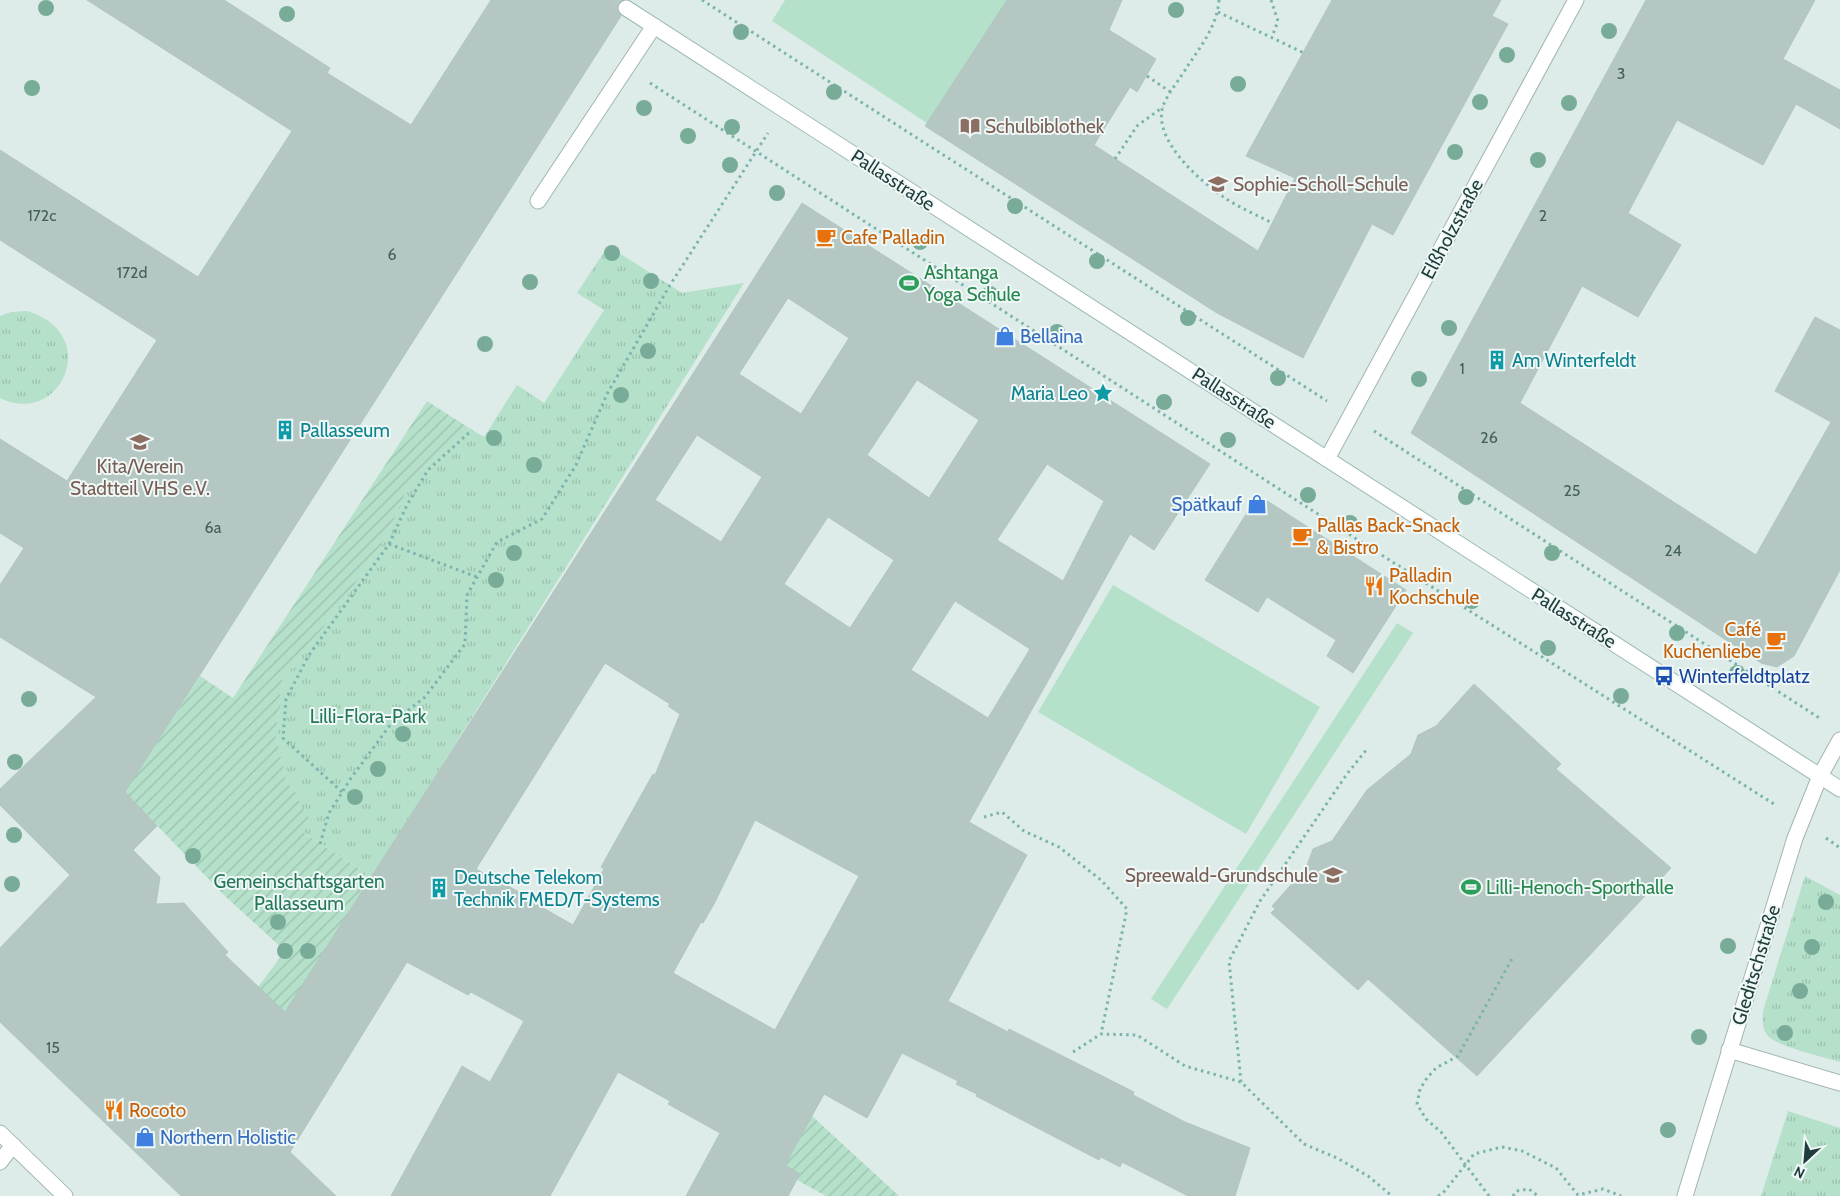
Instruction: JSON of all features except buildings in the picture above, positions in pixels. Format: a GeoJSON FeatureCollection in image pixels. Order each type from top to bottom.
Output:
{"type":"FeatureCollection","features":[{"type":"Feature","properties":{"kind":"main road","name":"Elßholzstraße"},"geometry":{"type":"LineString","coordinates":[[1328,459],[1576,0]]}},
{"type":"Feature","properties":{"kind":"main road","name":"Pallasstraße"},"geometry":{"type":"LineString","coordinates":[[626,8],[1840,789]]}},
{"type":"Feature","properties":{"kind":"main road"},"geometry":{"type":"LineString","coordinates":[[538,201],[654,26]]}},
{"type":"Feature","properties":{"kind":"main road","name":"Gleditschstraße"},"geometry":{"type":"LineString","coordinates":[[1685,1196],[1795,838],[1820,776],[1840,740]]}},
{"type":"Feature","properties":{"kind":"main road"},"geometry":{"type":"LineString","coordinates":[[1729,1050],[1840,1083]]}},
{"type":"Feature","properties":{"kind":"main road"},"geometry":{"type":"LineString","coordinates":[[0,1133],[65,1196]]}},
{"type":"Feature","properties":{"kind":"main road"},"geometry":{"type":"LineString","coordinates":[[0,1162],[13,1145]]}},
{"type":"Feature","properties":{"kind":"path"},"geometry":{"type":"LineString","coordinates":[[702,0],[1290,378]]}},
{"type":"Feature","properties":{"kind":"path"},"geometry":{"type":"LineString","coordinates":[[1115,159],[1137,126],[1163,107],[1208,35],[1218,12],[1219,0]]}},
{"type":"Feature","properties":{"kind":"path"},"geometry":{"type":"LineString","coordinates":[[1271,0],[1278,20],[1272,37]]}},
{"type":"Feature","properties":{"kind":"path"},"geometry":{"type":"LineString","coordinates":[[1218,12],[1304,53]]}},
{"type":"Feature","properties":{"kind":"path"},"geometry":{"type":"LineString","coordinates":[[626,68],[1369,547],[1749,788]]}},
{"type":"Feature","properties":{"kind":"path"},"geometry":{"type":"LineString","coordinates":[[1147,76],[1172,93]]}},
{"type":"Feature","properties":{"kind":"path"},"geometry":{"type":"LineString","coordinates":[[1163,107],[1164,135],[1177,155],[1226,199],[1272,223]]}},
{"type":"Feature","properties":{"kind":"path"},"geometry":{"type":"LineString","coordinates":[[320,844],[329,813],[391,724],[425,697],[465,644],[467,595],[496,542],[542,519],[576,465],[607,394],[670,286],[784,110]]}},
{"type":"Feature","properties":{"kind":"path"},"geometry":{"type":"LineString","coordinates":[[342,792],[283,738],[286,699],[309,655],[389,544],[407,505],[428,470],[472,430]]}},
{"type":"Feature","properties":{"kind":"path"},"geometry":{"type":"LineString","coordinates":[[1406,450],[1824,721]]}},
{"type":"Feature","properties":{"kind":"path"},"geometry":{"type":"LineString","coordinates":[[389,544],[477,577]]}},
{"type":"Feature","properties":{"kind":"path"},"geometry":{"type":"LineString","coordinates":[[1241,1082],[1229,961],[1260,901],[1347,774],[1367,749]]}},
{"type":"Feature","properties":{"kind":"path"},"geometry":{"type":"LineString","coordinates":[[984,817],[1002,812],[1024,831],[1059,846],[1101,880],[1128,909],[1101,1034]]}},
{"type":"Feature","properties":{"kind":"path"},"geometry":{"type":"LineString","coordinates":[[1489,1196],[1448,1140],[1426,1119],[1417,1104],[1420,1089],[1427,1078],[1436,1068],[1458,1056],[1513,957]]}},
{"type":"Feature","properties":{"kind":"path"},"geometry":{"type":"LineString","coordinates":[[1073,1052],[1101,1034],[1137,1035],[1185,1066],[1241,1082],[1304,1144],[1337,1158],[1368,1176],[1392,1196]]}},
{"type":"Feature","properties":{"kind":"path"},"geometry":{"type":"LineString","coordinates":[[1438,1196],[1443,1194],[1474,1154],[1502,1148],[1522,1151],[1556,1168],[1577,1195],[1604,1189],[1621,1196]]}},
{"type":"Feature","properties":{"kind":"path"},"geometry":{"type":"LineString","coordinates":[[1513,1196],[1516,1191],[1529,1189],[1538,1196]]}},
{"type":"Feature","properties":{"kind":"green space"},"geometry":{"type":"Polygon","coordinates":[[[785,0],[1007,0],[927,123],[772,21],[785,0]]]}},
{"type":"Feature","properties":{"kind":"green space","name":"Lilli-Flora-Park"},"geometry":{"type":"Polygon","coordinates":[[[608,246],[682,293],[744,283],[372,877],[303,832],[309,820],[286,780],[276,736],[282,680],[344,600],[388,534],[411,479],[469,428],[484,437],[517,385],[544,403],[604,310],[577,293],[608,246]]]}},
{"type":"Feature","properties":{"kind":"green space"},"geometry":{"type":"Polygon","coordinates":[[[27,311],[50,323],[64,339],[68,357],[65,374],[55,390],[40,400],[22,404],[0,398],[0,316],[11,312],[27,311]]]}},
{"type":"Feature","properties":{"kind":"green space","name":"Gemeinschaftsgarten Pallasseum"},"geometry":{"type":"Polygon","coordinates":[[[427,401],[469,428],[411,479],[388,534],[344,600],[282,680],[276,736],[286,780],[310,820],[304,833],[372,877],[285,1013],[258,987],[285,951],[225,896],[91,757],[97,750],[136,775],[200,676],[233,698],[427,401]]]}},
{"type":"Feature","properties":{"kind":"green space"},"geometry":{"type":"Polygon","coordinates":[[[1113,585],[1320,707],[1246,834],[1038,712],[1113,585]]]}},
{"type":"Feature","properties":{"kind":"green space"},"geometry":{"type":"Polygon","coordinates":[[[1397,623],[1413,633],[1167,1009],[1151,999],[1397,623]]]}},
{"type":"Feature","properties":{"kind":"green space"},"geometry":{"type":"Polygon","coordinates":[[[1805,876],[1840,895],[1840,1062],[1775,1041],[1769,1037],[1763,1025],[1763,1011],[1805,876]]]}},
{"type":"Feature","properties":{"kind":"green space"},"geometry":{"type":"Polygon","coordinates":[[[1788,1111],[1840,1128],[1840,1196],[1761,1196],[1788,1111]]]}},
{"type":"Feature","properties":{"kind":"green space"},"geometry":{"type":"Polygon","coordinates":[[[812,1116],[899,1196],[826,1196],[797,1180],[800,1174],[785,1165],[812,1116]]]}},
{"type":"Feature","properties":{"kind":"tunnel"},"geometry":{"type":"LineString","coordinates":[[613,0],[626,8]]}},
{"type":"Feature","properties":{"kind":"place","name":"Schulbiblothek"},"geometry":{"type":"Point","coordinates":[970,126]}},
{"type":"Feature","properties":{"kind":"place","name":"Sophie-Scholl-Schule"},"geometry":{"type":"Point","coordinates":[1218,184]}},
{"type":"Feature","properties":{"kind":"place","name":"Cafe Palladin"},"geometry":{"type":"Point","coordinates":[826,237]}},
{"type":"Feature","properties":{"kind":"place","name":"Ashtanga Yoga Schule"},"geometry":{"type":"Point","coordinates":[909,283]}},
{"type":"Feature","properties":{"kind":"place","name":"Bellaina"},"geometry":{"type":"Point","coordinates":[1005,336]}},
{"type":"Feature","properties":{"kind":"place","name":"Am Winterfeldt"},"geometry":{"type":"Point","coordinates":[1497,360]}},
{"type":"Feature","properties":{"kind":"place","name":"Maria Leo"},"geometry":{"type":"Point","coordinates":[1103,393]}},
{"type":"Feature","properties":{"kind":"place","name":"Pallasseum"},"geometry":{"type":"Point","coordinates":[285,430]}},
{"type":"Feature","properties":{"kind":"place","name":"Kita/Verein Stadtteil VHS e.V."},"geometry":{"type":"Point","coordinates":[140,442]}},
{"type":"Feature","properties":{"kind":"place","name":"Spätkauf"},"geometry":{"type":"Point","coordinates":[1257,504]}},
{"type":"Feature","properties":{"kind":"place","name":"Pallas Back-Snack & Bistro"},"geometry":{"type":"Point","coordinates":[1302,536]}},
{"type":"Feature","properties":{"kind":"place","name":"Palladin Kochschule"},"geometry":{"type":"Point","coordinates":[1374,586]}},
{"type":"Feature","properties":{"kind":"place","name":"Café Kuchenliebe"},"geometry":{"type":"Point","coordinates":[1776,640]}},
{"type":"Feature","properties":{"kind":"place","name":"Winterfeldtplatz"},"geometry":{"type":"Point","coordinates":[1664,676]}},
{"type":"Feature","properties":{"kind":"place","name":"Spreewald-Grundschule"},"geometry":{"type":"Point","coordinates":[1333,875]}},
{"type":"Feature","properties":{"kind":"place","name":"Lilli-Henoch-Sporthalle"},"geometry":{"type":"Point","coordinates":[1471,887]}},
{"type":"Feature","properties":{"kind":"place","name":"Deutsche Telekom Technik FMED/T-Systems"},"geometry":{"type":"Point","coordinates":[439,888]}},
{"type":"Feature","properties":{"kind":"place","name":"Rocoto"},"geometry":{"type":"Point","coordinates":[114,1110]}},
{"type":"Feature","properties":{"kind":"place","name":"Northern Holistic"},"geometry":{"type":"Point","coordinates":[145,1137]}}]}
